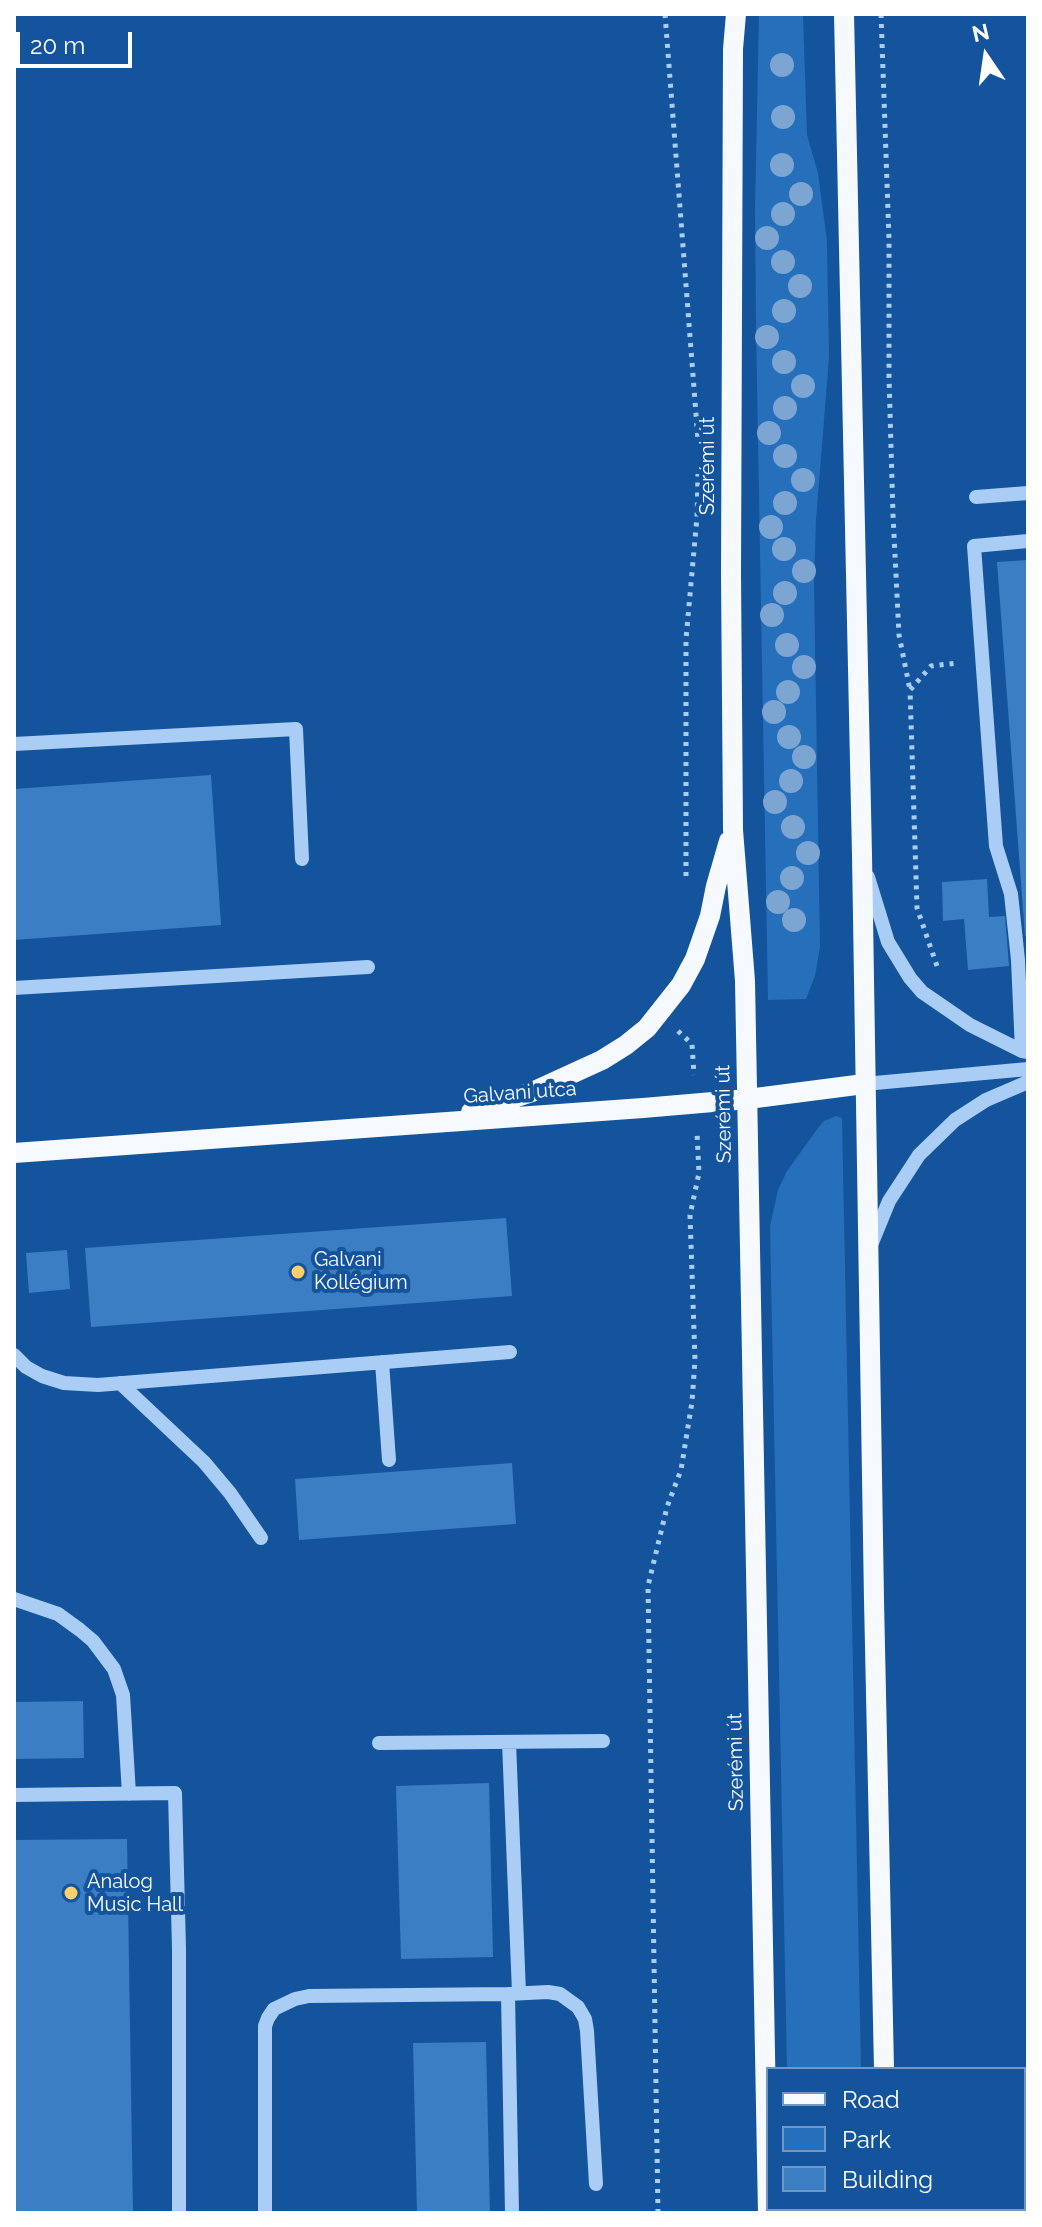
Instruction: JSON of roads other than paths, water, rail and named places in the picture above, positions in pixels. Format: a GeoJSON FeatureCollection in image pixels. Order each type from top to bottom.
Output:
{"type":"FeatureCollection","features":[{"type":"Feature","properties":{"kind":"main road","name":"Szerémi út"},"geometry":{"type":"LineString","coordinates":[[736,14],[733,49],[731,573],[733,830],[745,981],[766,2102]]}},
{"type":"Feature","properties":{"kind":"main road"},"geometry":{"type":"LineString","coordinates":[[844,14],[884,2067]]}},
{"type":"Feature","properties":{"kind":"main road"},"geometry":{"type":"LineString","coordinates":[[438,1123],[532,1092],[602,1060],[637,1037],[660,1014],[695,959],[733,830]]}},
{"type":"Feature","properties":{"kind":"main road","name":"Galvani utca"},"geometry":{"type":"LineString","coordinates":[[14,1153],[748,1099],[864,1084]]}},
{"type":"Feature","properties":{"kind":"street"},"geometry":{"type":"LineString","coordinates":[[976,497],[1028,493]]}},
{"type":"Feature","properties":{"kind":"street"},"geometry":{"type":"LineString","coordinates":[[862,855],[888,942],[910,978],[944,1009],[1025,1051],[1011,894],[996,846],[974,546],[1028,541]]}},
{"type":"Feature","properties":{"kind":"street"},"geometry":{"type":"LineString","coordinates":[[14,744],[296,729],[302,859]]}},
{"type":"Feature","properties":{"kind":"street"},"geometry":{"type":"LineString","coordinates":[[14,988],[368,967]]}},
{"type":"Feature","properties":{"kind":"street","name":"Galvani utca"},"geometry":{"type":"LineString","coordinates":[[864,1084],[1028,1069]]}},
{"type":"Feature","properties":{"kind":"street"},"geometry":{"type":"LineString","coordinates":[[868,1252],[889,1201],[919,1155],[955,1120],[986,1100],[1028,1082]]}},
{"type":"Feature","properties":{"kind":"street"},"geometry":{"type":"LineString","coordinates":[[14,1355],[34,1371],[78,1385],[510,1352]]}},
{"type":"Feature","properties":{"kind":"street"},"geometry":{"type":"LineString","coordinates":[[382,1362],[389,1460]]}},
{"type":"Feature","properties":{"kind":"street"},"geometry":{"type":"LineString","coordinates":[[120,1383],[204,1462],[261,1538]]}},
{"type":"Feature","properties":{"kind":"street"},"geometry":{"type":"LineString","coordinates":[[14,1599],[58,1614],[93,1641],[114,1669],[123,1695],[129,1794]]}},
{"type":"Feature","properties":{"kind":"street"},"geometry":{"type":"LineString","coordinates":[[379,1743],[603,1741]]}},
{"type":"Feature","properties":{"kind":"street"},"geometry":{"type":"LineString","coordinates":[[509,1742],[513,1993],[512,2213]]}},
{"type":"Feature","properties":{"kind":"street"},"geometry":{"type":"LineString","coordinates":[[14,1795],[175,1793],[179,1949],[179,2213]]}},
{"type":"Feature","properties":{"kind":"street"},"geometry":{"type":"LineString","coordinates":[[265,2213],[265,2026],[274,2009],[309,1996],[560,1994],[578,2007],[585,2019],[596,2184]]}},
{"type":"Feature","properties":{"kind":"place","name":"Galvani Kollégium"},"geometry":{"type":"Point","coordinates":[298,1272]}},
{"type":"Feature","properties":{"kind":"place","name":"Analog Music Hall"},"geometry":{"type":"Point","coordinates":[71,1893]}}]}
